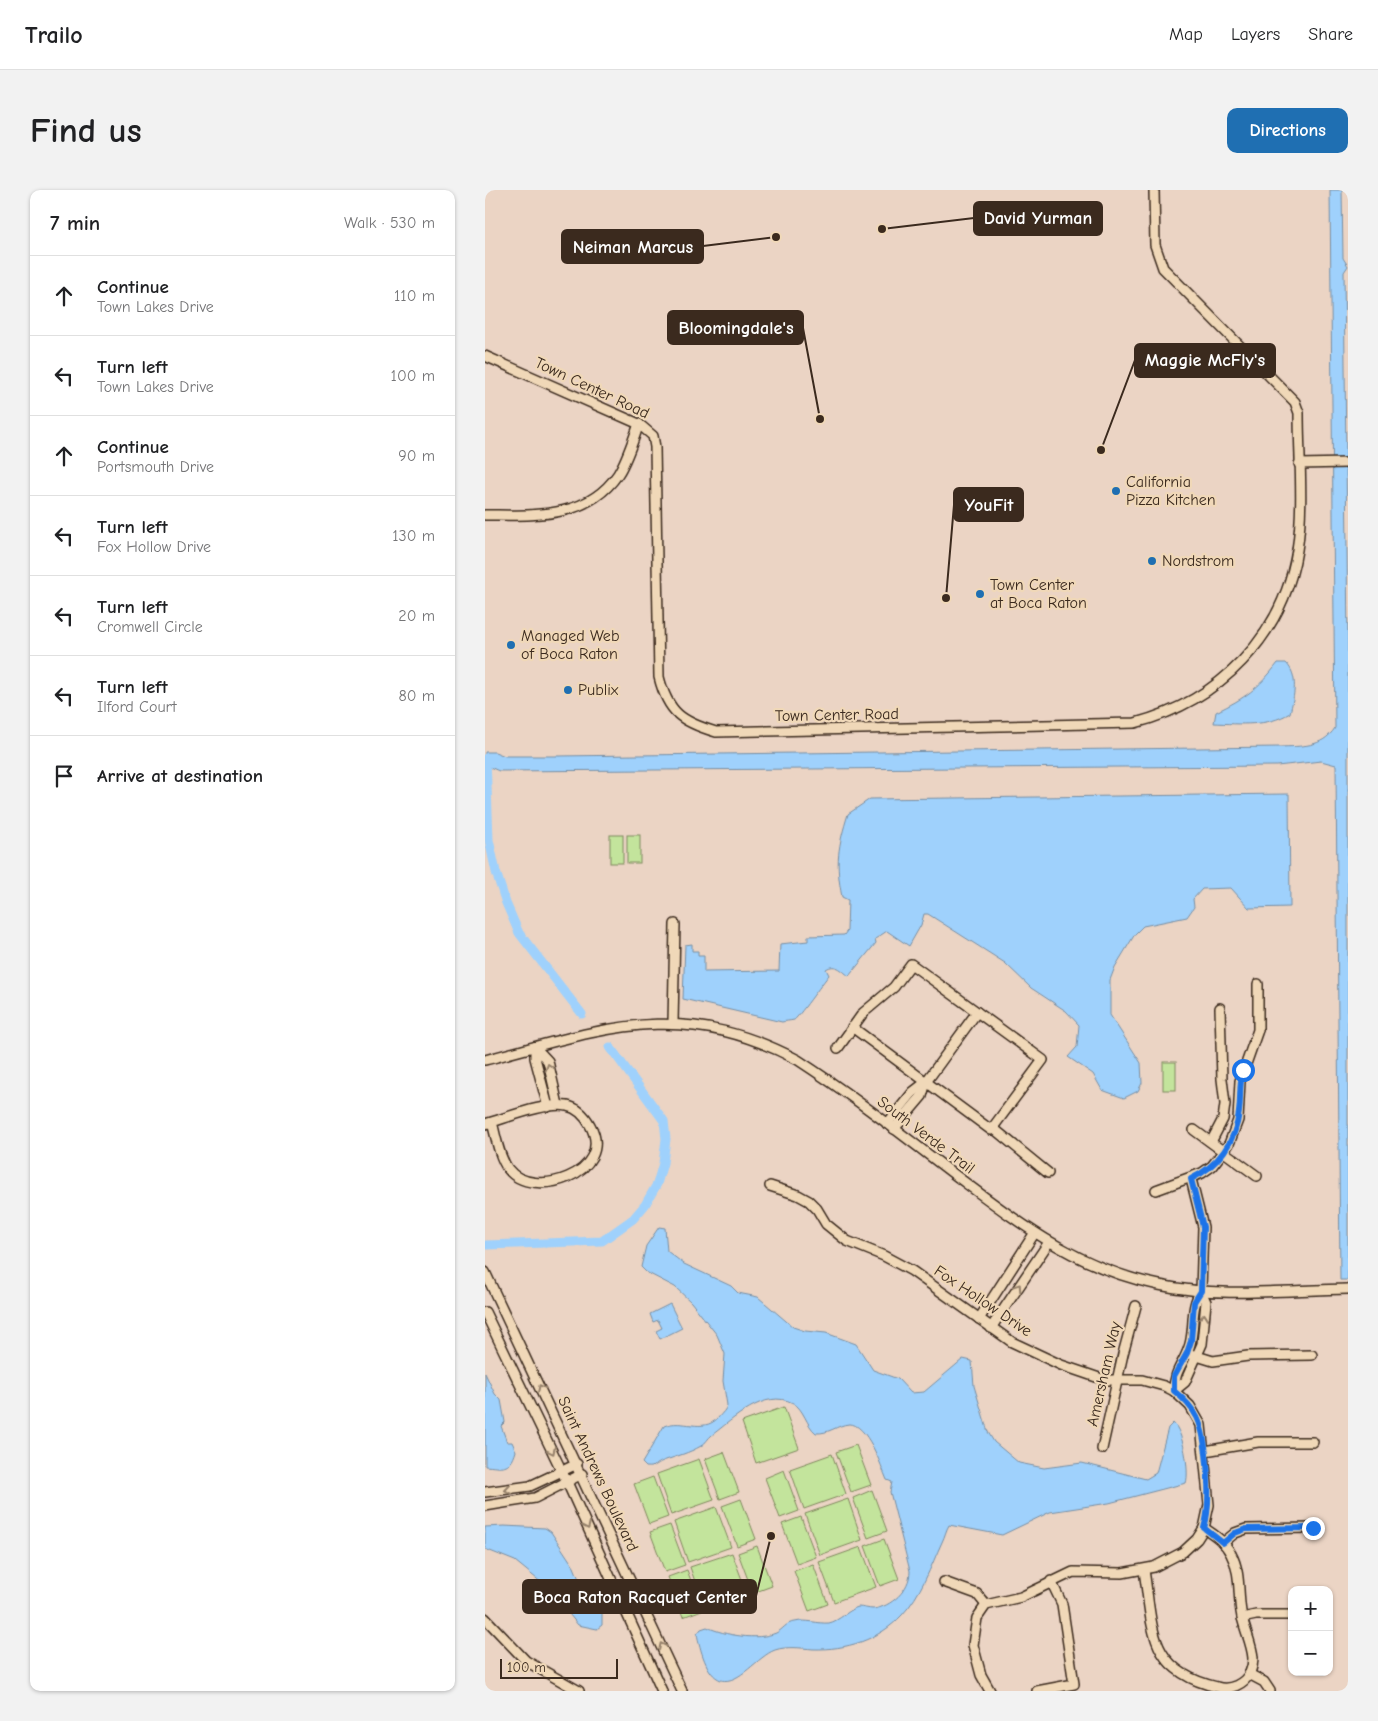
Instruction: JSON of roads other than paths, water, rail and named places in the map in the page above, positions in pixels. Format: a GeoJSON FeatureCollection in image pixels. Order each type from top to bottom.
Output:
{"type":"FeatureCollection","features":[{"type":"Feature","properties":{"kind":"street","name":"Town Center Road"},"geometry":{"type":"LineString","coordinates":[[485,356],[639,424],[653,436],[655,445],[657,662],[664,698],[677,714],[693,725],[716,732],[1135,723],[1178,708],[1218,684],[1237,668],[1271,624],[1283,601],[1297,550],[1299,413],[1295,402],[1163,268],[1155,246],[1154,190]]}},
{"type":"Feature","properties":{"kind":"street"},"geometry":{"type":"LineString","coordinates":[[485,515],[555,513],[568,510],[592,499],[603,491],[619,472],[639,424]]}},
{"type":"Feature","properties":{"kind":"street"},"geometry":{"type":"LineString","coordinates":[[1299,464],[1348,463]]}},
{"type":"Feature","properties":{"kind":"street"},"geometry":{"type":"LineString","coordinates":[[673,1023],[675,924]]}},
{"type":"Feature","properties":{"kind":"street"},"geometry":{"type":"LineString","coordinates":[[838,1048],[863,1013],[894,987],[911,964],[1043,1060],[993,1128]]}},
{"type":"Feature","properties":{"kind":"street"},"geometry":{"type":"LineString","coordinates":[[1156,1190],[1191,1179],[1212,1166],[1225,1152],[1238,1120],[1240,1081],[1258,1030],[1258,984]]}},
{"type":"Feature","properties":{"kind":"street"},"geometry":{"type":"LineString","coordinates":[[1211,1142],[1223,1119],[1225,1104],[1222,1079],[1220,1008]]}},
{"type":"Feature","properties":{"kind":"street"},"geometry":{"type":"LineString","coordinates":[[891,1127],[913,1092],[926,1082],[977,1012]]}},
{"type":"Feature","properties":{"kind":"street","name":"South Verde Trail"},"geometry":{"type":"LineString","coordinates":[[485,1060],[607,1028],[636,1024],[673,1023],[720,1030],[778,1050],[814,1071],[1034,1234],[1083,1261],[1113,1273],[1161,1286],[1201,1291],[1348,1289]]}},
{"type":"Feature","properties":{"kind":"street"},"geometry":{"type":"LineString","coordinates":[[852,1027],[991,1130],[993,1128],[1048,1173]]}},
{"type":"Feature","properties":{"kind":"street"},"geometry":{"type":"LineString","coordinates":[[535,1047],[548,1061],[558,1106]]}},
{"type":"Feature","properties":{"kind":"street"},"geometry":{"type":"LineString","coordinates":[[535,1047],[535,1058],[548,1106]]}},
{"type":"Feature","properties":{"kind":"street"},"geometry":{"type":"LineString","coordinates":[[548,1106],[573,1108],[582,1114],[592,1130],[596,1148],[589,1164],[557,1180],[528,1181],[510,1172],[504,1163],[488,1123],[548,1106]]}},
{"type":"Feature","properties":{"kind":"street"},"geometry":{"type":"LineString","coordinates":[[1194,1130],[1257,1176]]}},
{"type":"Feature","properties":{"kind":"street"},"geometry":{"type":"LineString","coordinates":[[1174,1391],[1185,1382],[1198,1357],[1202,1344],[1206,1302],[1201,1291],[1203,1227],[1191,1179]]}},
{"type":"Feature","properties":{"kind":"street","name":"Fox Hollow Drive"},"geometry":{"type":"LineString","coordinates":[[769,1186],[798,1195],[809,1201],[836,1233],[859,1247],[904,1266],[1012,1342],[1061,1365],[1105,1380],[1117,1382],[1142,1380],[1164,1386],[1174,1391],[1190,1406],[1196,1415],[1204,1436],[1209,1505],[1204,1528],[1197,1539],[1183,1552],[1144,1570],[1122,1573],[1073,1572],[1021,1596],[987,1605]]}},
{"type":"Feature","properties":{"kind":"street"},"geometry":{"type":"LineString","coordinates":[[979,1319],[1034,1234]]}},
{"type":"Feature","properties":{"kind":"street"},"geometry":{"type":"LineString","coordinates":[[991,1328],[1049,1242]]}},
{"type":"Feature","properties":{"kind":"street","name":"Saint Andrews Boulevard"},"geometry":{"type":"LineString","coordinates":[[485,1272],[582,1474],[682,1691]]}},
{"type":"Feature","properties":{"kind":"street"},"geometry":{"type":"LineString","coordinates":[[1174,1391],[1174,1376],[1187,1353],[1191,1341],[1194,1302],[1201,1291]]}},
{"type":"Feature","properties":{"kind":"street","name":"Amersham Way"},"geometry":{"type":"LineString","coordinates":[[1101,1449],[1136,1306]]}},
{"type":"Feature","properties":{"kind":"street","name":"Saint Andrews Boulevard"},"geometry":{"type":"LineString","coordinates":[[485,1312],[567,1482],[662,1691]]}},
{"type":"Feature","properties":{"kind":"street"},"geometry":{"type":"LineString","coordinates":[[1187,1353],[1213,1361],[1248,1356],[1312,1355]]}},
{"type":"Feature","properties":{"kind":"street"},"geometry":{"type":"LineString","coordinates":[[1205,1452],[1259,1442],[1313,1442]]}},
{"type":"Feature","properties":{"kind":"street"},"geometry":{"type":"LineString","coordinates":[[485,1492],[530,1486],[577,1464]]}},
{"type":"Feature","properties":{"kind":"street"},"geometry":{"type":"LineString","coordinates":[[485,1506],[535,1498],[582,1474]]}},
{"type":"Feature","properties":{"kind":"street"},"geometry":{"type":"LineString","coordinates":[[1144,1570],[1154,1636],[1162,1654],[1170,1664],[1185,1675],[1222,1688],[1238,1685],[1249,1674],[1253,1657],[1242,1618],[1238,1572],[1231,1554],[1223,1543],[1204,1528]]}},
{"type":"Feature","properties":{"kind":"street"},"geometry":{"type":"LineString","coordinates":[[1223,1543],[1235,1533],[1246,1529],[1313,1528]]}},
{"type":"Feature","properties":{"kind":"street"},"geometry":{"type":"LineString","coordinates":[[944,1582],[977,1594],[987,1605],[977,1618],[973,1645],[981,1675],[990,1691]]}},
{"type":"Feature","properties":{"kind":"street"},"geometry":{"type":"LineString","coordinates":[[1037,1691],[1074,1684],[1062,1604],[1051,1582]]}},
{"type":"Feature","properties":{"kind":"street"},"geometry":{"type":"LineString","coordinates":[[1242,1618],[1256,1615],[1288,1615]]}},
{"type":"Feature","properties":{"kind":"street"},"geometry":{"type":"LineString","coordinates":[[485,1618],[526,1661],[579,1691]]}},
{"type":"Feature","properties":{"kind":"street"},"geometry":{"type":"LineString","coordinates":[[1249,1674],[1264,1682],[1270,1691]]}},
{"type":"Feature","properties":{"kind":"water"},"geometry":{"type":"Polygon","coordinates":[[[1330,190],[1342,190],[1343,258],[1348,266],[1344,272],[1348,645],[1348,1280],[1340,1280],[1336,765],[1321,761],[1277,766],[499,771],[485,765],[485,752],[495,752],[505,756],[558,756],[1280,747],[1311,745],[1330,735],[1335,728],[1330,190]]]}},
{"type":"Feature","properties":{"kind":"water"},"geometry":{"type":"Polygon","coordinates":[[[1278,663],[1286,663],[1293,674],[1293,700],[1290,713],[1263,723],[1214,723],[1216,712],[1250,692],[1264,680],[1278,663]]]}},
{"type":"Feature","properties":{"kind":"water"},"geometry":{"type":"Polygon","coordinates":[[[1289,794],[1290,907],[1249,908],[1231,888],[1202,889],[1193,899],[1194,907],[1187,917],[1143,926],[1135,934],[1115,967],[1110,980],[1110,1015],[1141,1063],[1142,1083],[1138,1091],[1124,1098],[1102,1090],[1093,1074],[1068,1057],[1077,1047],[1079,1025],[1066,1011],[1031,988],[1005,963],[928,914],[924,914],[921,925],[909,946],[887,931],[875,939],[876,943],[849,976],[836,967],[826,969],[829,975],[794,1020],[782,1022],[683,999],[685,945],[692,944],[692,951],[698,951],[698,956],[704,956],[704,972],[779,971],[780,944],[808,941],[808,936],[844,935],[847,931],[848,900],[842,897],[840,885],[838,864],[840,846],[848,814],[870,799],[1289,794]]]}},
{"type":"Feature","properties":{"kind":"water"},"geometry":{"type":"Polygon","coordinates":[[[659,1227],[665,1228],[667,1251],[684,1264],[731,1286],[738,1293],[758,1297],[793,1327],[805,1331],[826,1333],[856,1344],[873,1370],[898,1379],[911,1393],[924,1392],[963,1359],[972,1361],[974,1386],[988,1432],[994,1442],[1019,1463],[1044,1468],[1082,1463],[1146,1479],[1156,1473],[1168,1428],[1173,1423],[1177,1427],[1183,1442],[1187,1470],[1186,1483],[1109,1503],[1050,1512],[1002,1535],[949,1525],[930,1570],[915,1599],[893,1624],[883,1631],[861,1642],[838,1648],[789,1648],[775,1650],[735,1678],[721,1680],[711,1673],[705,1660],[697,1634],[701,1629],[707,1627],[731,1635],[760,1637],[776,1633],[792,1623],[803,1621],[829,1623],[858,1607],[880,1608],[893,1601],[907,1585],[910,1571],[890,1492],[892,1482],[887,1480],[873,1446],[862,1430],[856,1426],[849,1424],[816,1433],[793,1403],[782,1399],[771,1400],[760,1403],[739,1414],[712,1435],[703,1445],[655,1466],[646,1467],[642,1463],[664,1426],[671,1424],[705,1425],[712,1423],[725,1410],[727,1405],[723,1381],[725,1354],[717,1335],[691,1302],[675,1287],[646,1272],[641,1267],[646,1246],[659,1227]]]}},
{"type":"Feature","properties":{"kind":"water"},"geometry":{"type":"Polygon","coordinates":[[[670,1304],[682,1328],[660,1339],[656,1331],[662,1328],[658,1320],[653,1322],[650,1314],[670,1304]]]}},
{"type":"Feature","properties":{"kind":"water"},"geometry":{"type":"Polygon","coordinates":[[[485,1373],[495,1394],[501,1400],[505,1422],[501,1426],[507,1442],[512,1442],[516,1451],[511,1462],[504,1467],[485,1466],[485,1373]]]}},
{"type":"Feature","properties":{"kind":"water"},"geometry":{"type":"Polygon","coordinates":[[[485,1527],[545,1528],[551,1532],[574,1567],[590,1606],[602,1610],[602,1625],[597,1629],[578,1625],[548,1588],[515,1561],[485,1549],[485,1527]]]}},
{"type":"Feature","properties":{"kind":"waterway"},"geometry":{"type":"LineString","coordinates":[[486,758],[489,840],[496,872],[506,903],[519,933],[582,1014]]}},
{"type":"Feature","properties":{"kind":"waterway"},"geometry":{"type":"LineString","coordinates":[[486,1245],[602,1241],[633,1219],[645,1205],[657,1184],[663,1163],[666,1139],[664,1121],[610,1047]]}},
{"type":"Feature","properties":{"kind":"place","name":"David Yurman"},"geometry":{"type":"Point","coordinates":[882,229]}},
{"type":"Feature","properties":{"kind":"place","name":"Neiman Marcus"},"geometry":{"type":"Point","coordinates":[776,237]}},
{"type":"Feature","properties":{"kind":"place","name":"Bloomingdale's"},"geometry":{"type":"Point","coordinates":[820,419]}},
{"type":"Feature","properties":{"kind":"place","name":"Maggie McFly's"},"geometry":{"type":"Point","coordinates":[1101,450]}},
{"type":"Feature","properties":{"kind":"place","name":"California Pizza Kitchen"},"geometry":{"type":"Point","coordinates":[1116,491]}},
{"type":"Feature","properties":{"kind":"place","name":"Nordstrom"},"geometry":{"type":"Point","coordinates":[1152,561]}},
{"type":"Feature","properties":{"kind":"place","name":"Town Center at Boca Raton"},"geometry":{"type":"Point","coordinates":[980,594]}},
{"type":"Feature","properties":{"kind":"place","name":"YouFit"},"geometry":{"type":"Point","coordinates":[946,598]}},
{"type":"Feature","properties":{"kind":"place","name":"Managed Web of Boca Raton"},"geometry":{"type":"Point","coordinates":[511,645]}},
{"type":"Feature","properties":{"kind":"place","name":"Publix"},"geometry":{"type":"Point","coordinates":[568,690]}},
{"type":"Feature","properties":{"kind":"place","name":"Boca Raton Racquet Center"},"geometry":{"type":"Point","coordinates":[771,1536]}}]}
